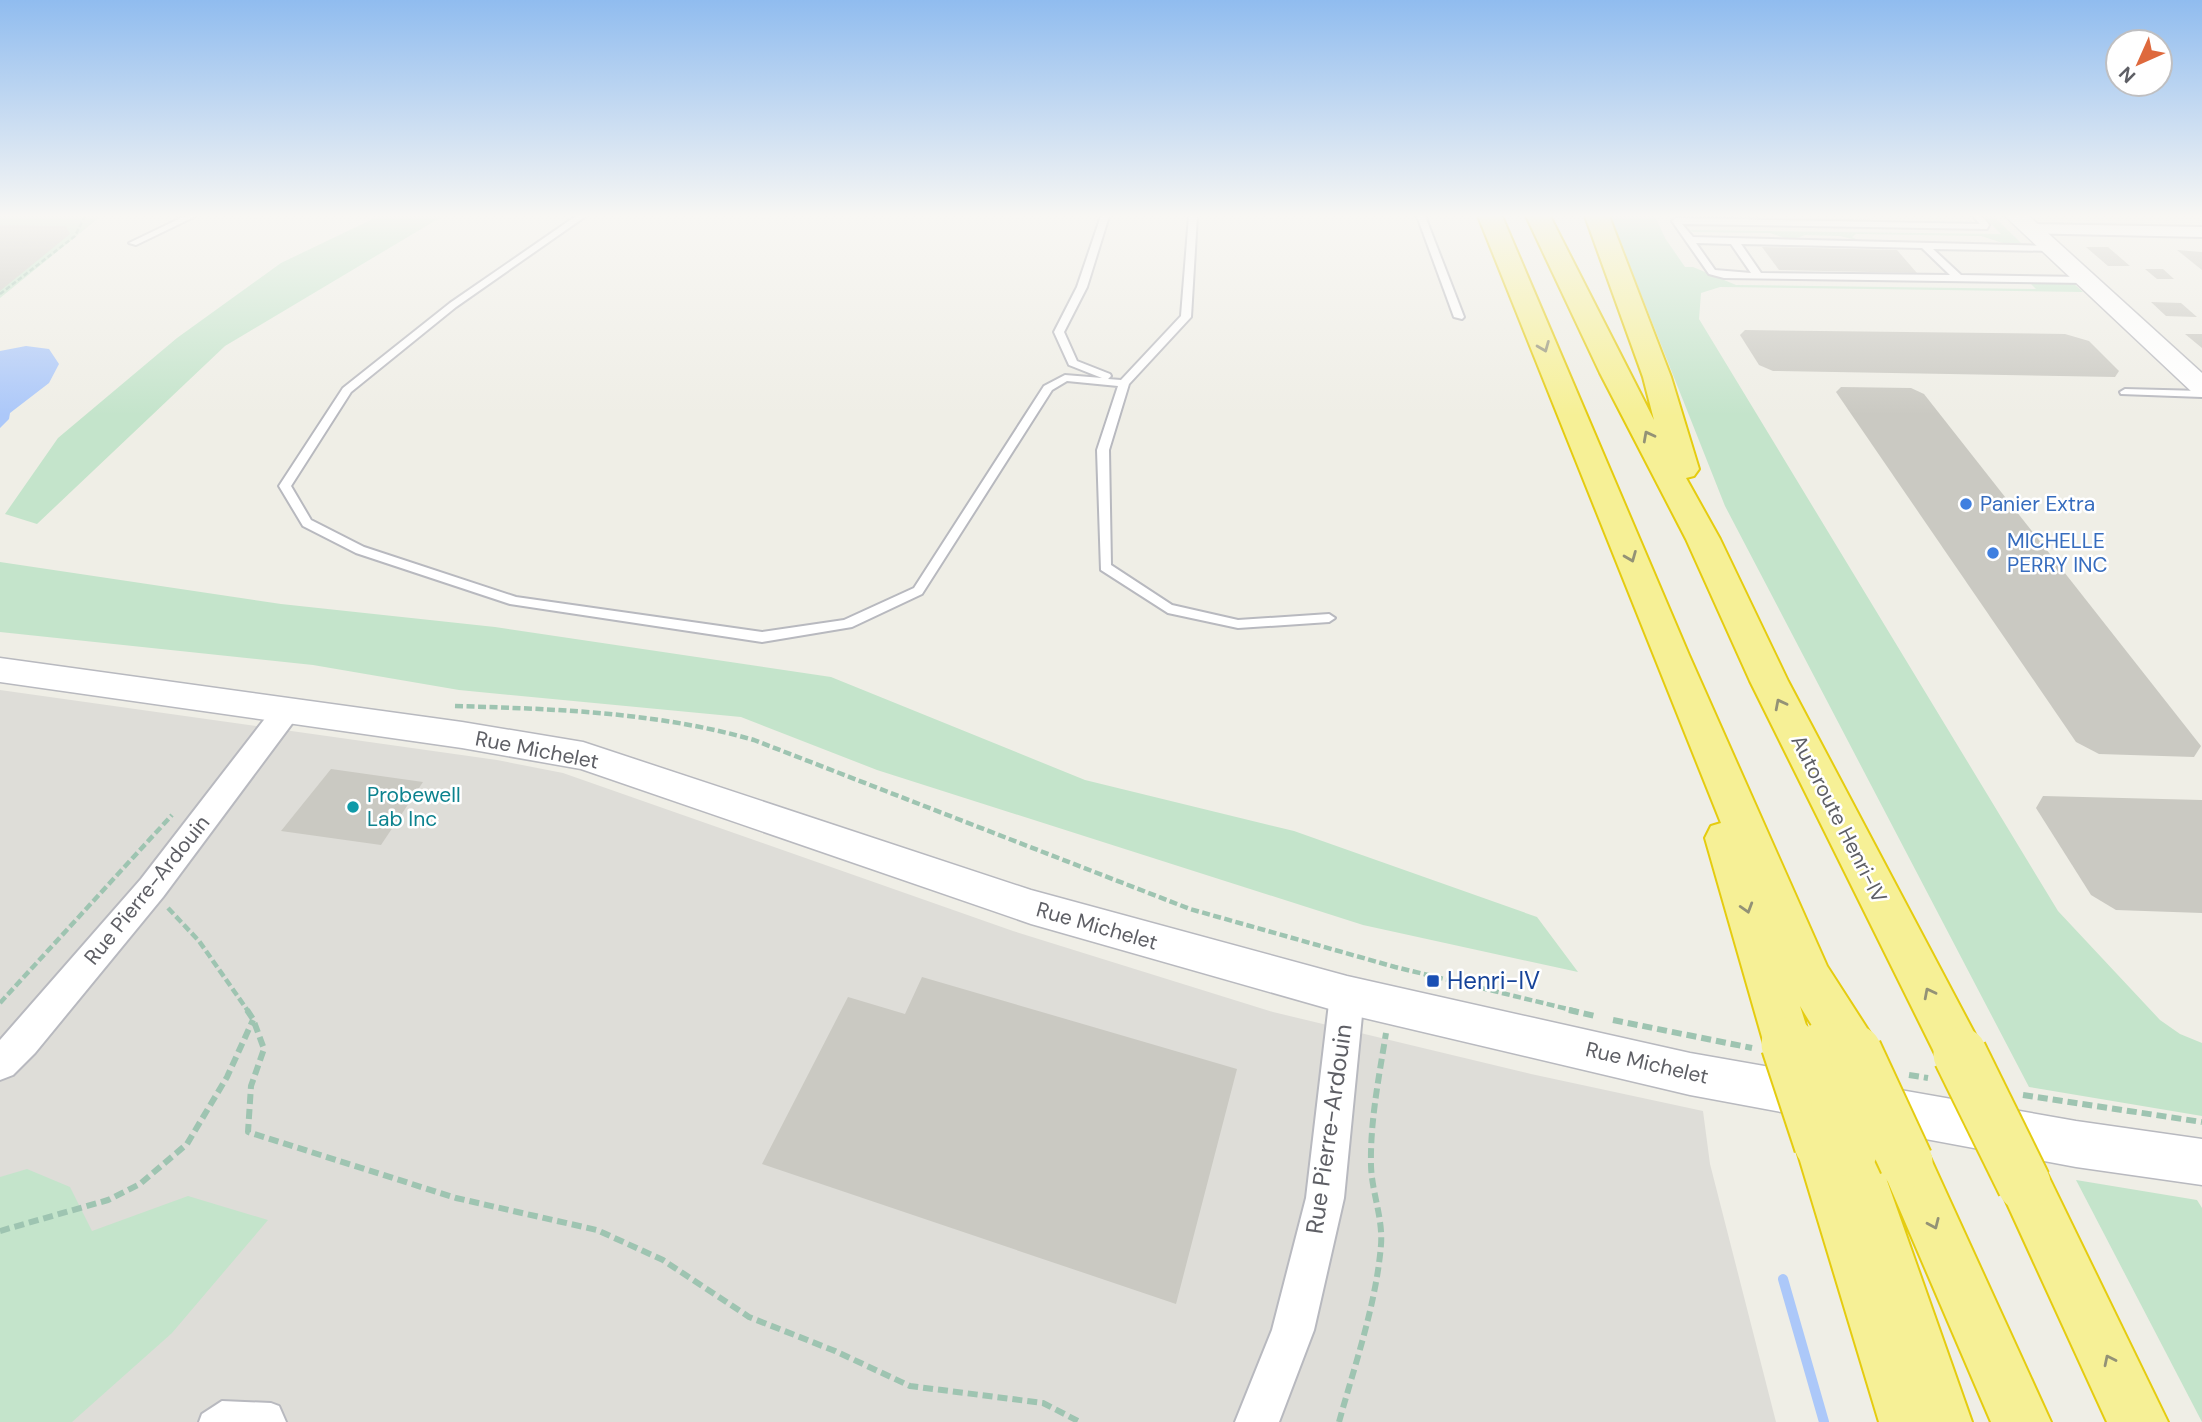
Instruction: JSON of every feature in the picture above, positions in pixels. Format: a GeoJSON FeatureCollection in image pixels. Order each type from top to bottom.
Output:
{"type":"FeatureCollection","features":[{"type":"Feature","properties":{"kind":"highway"},"geometry":{"type":"LineString","coordinates":[[1517,282],[1671,655],[1809,979],[1806,1048],[1906,1162],[2021,1422]]}},
{"type":"Feature","properties":{"kind":"highway","name":"Autoroute Henri-IV"},"geometry":{"type":"LineString","coordinates":[[1570,282],[1614,373],[1703,539],[1946,1066],[2024,1184],[2138,1422]]}},
{"type":"Feature","properties":{"kind":"highway"},"geometry":{"type":"LineString","coordinates":[[1622,282],[1657,377],[1703,539]]}},
{"type":"Feature","properties":{"kind":"highway"},"geometry":{"type":"LineString","coordinates":[[1671,655],[1806,1048],[1836,1147],[1909,1422]]}},
{"type":"Feature","properties":{"kind":"highway"},"geometry":{"type":"LineString","coordinates":[[1836,1147],[1942,1422]]}},
{"type":"Feature","properties":{"kind":"street"},"geometry":{"type":"LineString","coordinates":[[2090,282],[2202,387]]}},
{"type":"Feature","properties":{"kind":"street","name":"Rue Michelet"},"geometry":{"type":"LineString","coordinates":[[0,670],[287,710],[583,756],[1031,907],[1376,988],[1690,1074],[2076,1144],[2202,1162]]}},
{"type":"Feature","properties":{"kind":"street","name":"Rue Pierre-Ardouin"},"geometry":{"type":"LineString","coordinates":[[0,1063],[23,1042],[152,888],[287,710]]}},
{"type":"Feature","properties":{"kind":"street","name":"Rue Pierre-Ardouin"},"geometry":{"type":"LineString","coordinates":[[1257,1422],[1293,1330],[1325,1198],[1336,1070],[1376,988]]}},
{"type":"Feature","properties":{"kind":"lane"},"geometry":{"type":"LineString","coordinates":[[486,282],[453,305],[347,390],[285,485],[307,523],[360,550],[514,601],[762,637],[847,624],[918,591],[1048,388],[1065,378],[1124,383]]}},
{"type":"Feature","properties":{"kind":"lane"},"geometry":{"type":"LineString","coordinates":[[1084,282],[1059,332],[1073,363],[1124,383]]}},
{"type":"Feature","properties":{"kind":"lane"},"geometry":{"type":"LineString","coordinates":[[1188,282],[1186,317],[1124,383],[1102,450],[1105,567],[1168,609],[1238,624],[1329,618]]}},
{"type":"Feature","properties":{"kind":"lane"},"geometry":{"type":"LineString","coordinates":[[1446,282],[1459,317]]}},
{"type":"Feature","properties":{"kind":"lane"},"geometry":{"type":"LineString","coordinates":[[2125,392],[2202,394]]}},
{"type":"Feature","properties":{"kind":"lane"},"geometry":{"type":"LineString","coordinates":[[210,1422],[222,1412],[271,1414],[275,1422]]}},
{"type":"Feature","properties":{"kind":"path"},"geometry":{"type":"LineString","coordinates":[[0,294],[15,282]]}},
{"type":"Feature","properties":{"kind":"path"},"geometry":{"type":"LineString","coordinates":[[450,706],[657,717],[721,729],[1190,909],[1376,988],[1806,1048]]}},
{"type":"Feature","properties":{"kind":"path"},"geometry":{"type":"LineString","coordinates":[[0,1003],[180,806]]}},
{"type":"Feature","properties":{"kind":"path"},"geometry":{"type":"LineString","coordinates":[[152,888],[199,941],[253,1019],[264,1049],[250,1086],[248,1132],[456,1198],[597,1230],[663,1260],[749,1317],[835,1351],[910,1386],[1043,1403],[1080,1422]]}},
{"type":"Feature","properties":{"kind":"path"},"geometry":{"type":"LineString","coordinates":[[1339,1422],[1372,1298],[1381,1245],[1382,1227],[1371,1169],[1376,988]]}},
{"type":"Feature","properties":{"kind":"path"},"geometry":{"type":"LineString","coordinates":[[0,1231],[108,1200],[140,1184],[187,1144],[227,1077],[253,1019]]}},
{"type":"Feature","properties":{"kind":"path"},"geometry":{"type":"LineString","coordinates":[[1905,1074],[1946,1066]]}},
{"type":"Feature","properties":{"kind":"path"},"geometry":{"type":"LineString","coordinates":[[2011,1093],[2202,1122]]}},
{"type":"Feature","properties":{"kind":"shaded area"},"geometry":{"type":"Polygon","coordinates":[[[0,690],[497,760],[563,773],[1013,931],[1273,1012],[1531,1074],[1703,1111],[1710,1164],[1776,1422],[0,1422],[0,690]]]}},
{"type":"Feature","properties":{"kind":"green space"},"geometry":{"type":"Polygon","coordinates":[[[0,282],[19,282],[0,298],[0,282]]]}},
{"type":"Feature","properties":{"kind":"green space"},"geometry":{"type":"Polygon","coordinates":[[[254,282],[332,282],[225,346],[37,524],[5,514],[58,438],[177,338],[254,282]]]}},
{"type":"Feature","properties":{"kind":"green space"},"geometry":{"type":"Polygon","coordinates":[[[1636,282],[2036,289],[2029,282],[2069,282],[2083,292],[1720,287],[1701,293],[1699,319],[2058,911],[2160,1020],[2180,1034],[2202,1043],[2202,1116],[2029,1087],[1725,506],[1636,282]]]}},
{"type":"Feature","properties":{"kind":"green space"},"geometry":{"type":"Polygon","coordinates":[[[0,562],[281,604],[495,627],[831,677],[1085,780],[1294,831],[1537,917],[1578,972],[1363,925],[877,770],[741,717],[459,690],[313,665],[0,632],[0,562]]]}},
{"type":"Feature","properties":{"kind":"green space"},"geometry":{"type":"Polygon","coordinates":[[[27,1169],[70,1187],[92,1231],[188,1196],[268,1220],[172,1333],[72,1422],[0,1422],[0,1177],[27,1169]]]}},
{"type":"Feature","properties":{"kind":"green space"},"geometry":{"type":"Polygon","coordinates":[[[2076,1180],[2197,1200],[2202,1208],[2202,1422],[2076,1180]]]}},
{"type":"Feature","properties":{"kind":"water"},"geometry":{"type":"Polygon","coordinates":[[[26,346],[49,349],[59,364],[49,383],[10,413],[9,419],[0,428],[0,351],[26,346]]]}},
{"type":"Feature","properties":{"kind":"building"},"geometry":{"type":"Polygon","coordinates":[[[0,282],[11,282],[0,291],[0,282]]]}},
{"type":"Feature","properties":{"kind":"building"},"geometry":{"type":"Polygon","coordinates":[[[2151,302],[2181,303],[2197,317],[2166,316],[2151,302]]]}},
{"type":"Feature","properties":{"kind":"building"},"geometry":{"type":"Polygon","coordinates":[[[1745,330],[2065,334],[2089,341],[2119,371],[2115,377],[1773,371],[1759,365],[1740,335],[1745,330]]]}},
{"type":"Feature","properties":{"kind":"building"},"geometry":{"type":"Polygon","coordinates":[[[2185,334],[2202,334],[2202,348],[2185,334]]]}},
{"type":"Feature","properties":{"kind":"building"},"geometry":{"type":"Polygon","coordinates":[[[1841,387],[1911,388],[1924,394],[2201,746],[2194,757],[2099,754],[2076,742],[1836,392],[1841,387]]]}},
{"type":"Feature","properties":{"kind":"building","name":"Probewell Lab Inc"},"geometry":{"type":"Polygon","coordinates":[[[331,769],[423,782],[381,845],[281,831],[331,769]]]}},
{"type":"Feature","properties":{"kind":"building"},"geometry":{"type":"Polygon","coordinates":[[[2043,796],[2202,800],[2202,913],[2116,910],[2091,895],[2036,808],[2043,796]]]}},
{"type":"Feature","properties":{"kind":"building"},"geometry":{"type":"Polygon","coordinates":[[[922,977],[1237,1069],[1176,1304],[762,1164],[848,997],[905,1014],[922,977]]]}},
{"type":"Feature","properties":{"kind":"waterway"},"geometry":{"type":"LineString","coordinates":[[1783,1279],[1824,1422]]}},
{"type":"Feature","properties":{"kind":"place","name":"Panier Extra"},"geometry":{"type":"Point","coordinates":[1966,504]}},
{"type":"Feature","properties":{"kind":"place","name":"MICHELLE PERRY INC"},"geometry":{"type":"Point","coordinates":[1993,553]}},
{"type":"Feature","properties":{"kind":"place","name":"Probewell Lab Inc"},"geometry":{"type":"Point","coordinates":[353,807]}},
{"type":"Feature","properties":{"kind":"place","name":"Henri-IV"},"geometry":{"type":"Point","coordinates":[1433,981]}}]}
